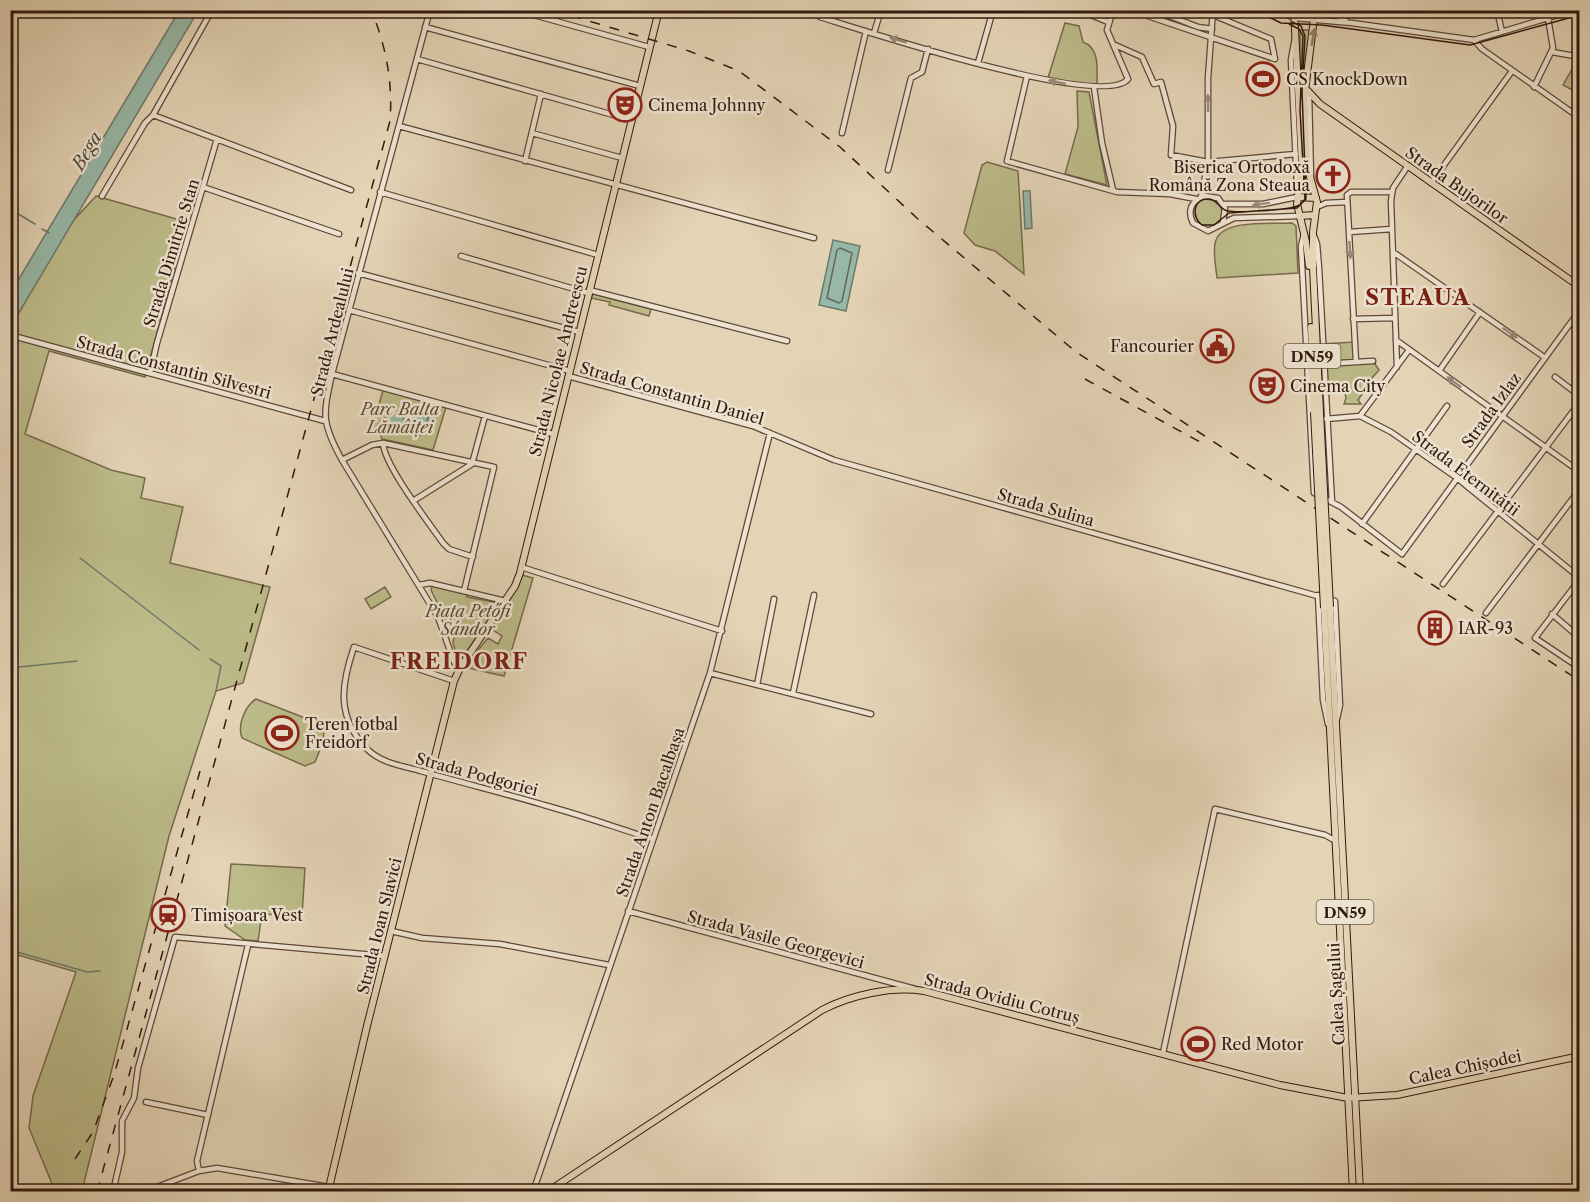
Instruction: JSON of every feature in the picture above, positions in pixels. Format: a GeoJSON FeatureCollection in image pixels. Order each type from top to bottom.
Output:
{"type":"FeatureCollection","features":[{"type":"Feature","properties":{"kind":"main road","name":"Strada Nicolae Andreescu"},"geometry":{"type":"LineString","coordinates":[[460,668],[515,586],[521,567],[659,10]]}},
{"type":"Feature","properties":{"kind":"main road","name":"DN59"},"geometry":{"type":"LineString","coordinates":[[1294,10],[1295,18]]}},
{"type":"Feature","properties":{"kind":"main road","name":"DN59"},"geometry":{"type":"LineString","coordinates":[[1315,10],[1315,19]]}},
{"type":"Feature","properties":{"kind":"main road","name":"Calea Șagului"},"geometry":{"type":"LineString","coordinates":[[1295,18],[1302,166],[1297,197],[1308,258],[1327,607],[1336,724],[1352,1099],[1353,1191]]}},
{"type":"Feature","properties":{"kind":"main road","name":"Calea Șagului"},"geometry":{"type":"LineString","coordinates":[[1315,19],[1307,91],[1307,166],[1316,198],[1313,232],[1317,412]]}},
{"type":"Feature","properties":{"kind":"main road","name":"Strada Bujorilor"},"geometry":{"type":"LineString","coordinates":[[1307,91],[1320,104],[1407,167],[1580,287]]}},
{"type":"Feature","properties":{"kind":"main road"},"geometry":{"type":"LineString","coordinates":[[1297,197],[1316,198]]}},
{"type":"Feature","properties":{"kind":"main road"},"geometry":{"type":"LineString","coordinates":[[1299,216],[1316,211]]}},
{"type":"Feature","properties":{"kind":"main road","name":"Calea Șagului"},"geometry":{"type":"LineString","coordinates":[[1327,607],[1335,831],[1360,1191]]}},
{"type":"Feature","properties":{"kind":"main road","name":"Strada Ioan Slavici"},"geometry":{"type":"LineString","coordinates":[[328,1189],[454,681],[460,668]]}},
{"type":"Feature","properties":{"kind":"main road","name":"Strada Ovidiu Cotruș"},"geometry":{"type":"LineString","coordinates":[[547,1191],[822,1010],[852,997],[884,993],[917,990],[1320,1095],[1352,1099]]}},
{"type":"Feature","properties":{"kind":"main road","name":"Calea Chișodei"},"geometry":{"type":"LineString","coordinates":[[1352,1099],[1397,1095],[1580,1056]]}},
{"type":"Feature","properties":{"kind":"street"},"geometry":{"type":"LineString","coordinates":[[102,196],[145,123],[153,115],[212,10]]}},
{"type":"Feature","properties":{"kind":"street","name":"Strada Ardealului"},"geometry":{"type":"LineString","coordinates":[[429,10],[358,273],[333,374],[325,421],[328,435],[342,460],[438,617],[454,662],[460,668]]}},
{"type":"Feature","properties":{"kind":"street"},"geometry":{"type":"LineString","coordinates":[[516,10],[649,47]]}},
{"type":"Feature","properties":{"kind":"street"},"geometry":{"type":"LineString","coordinates":[[874,33],[881,10]]}},
{"type":"Feature","properties":{"kind":"street"},"geometry":{"type":"LineString","coordinates":[[976,63],[993,10]]}},
{"type":"Feature","properties":{"kind":"street"},"geometry":{"type":"LineString","coordinates":[[1079,10],[1108,22]]}},
{"type":"Feature","properties":{"kind":"street"},"geometry":{"type":"LineString","coordinates":[[817,13],[866,31],[976,63],[1027,76],[1094,87],[1121,85],[1127,81],[1115,45],[1107,30],[1113,10]]}},
{"type":"Feature","properties":{"kind":"street"},"geometry":{"type":"LineString","coordinates":[[1154,10],[1198,27],[1212,29]]}},
{"type":"Feature","properties":{"kind":"street"},"geometry":{"type":"LineString","coordinates":[[1273,10],[1295,18],[1352,23],[1474,40],[1575,10]]}},
{"type":"Feature","properties":{"kind":"street"},"geometry":{"type":"LineString","coordinates":[[1324,10],[1352,23]]}},
{"type":"Feature","properties":{"kind":"street"},"geometry":{"type":"LineString","coordinates":[[1497,10],[1502,32]]}},
{"type":"Feature","properties":{"kind":"street"},"geometry":{"type":"LineString","coordinates":[[1148,14],[1195,34],[1212,38],[1275,59],[1271,39],[1213,13],[1212,38],[1208,78],[1208,162],[1205,183],[1190,210]]}},
{"type":"Feature","properties":{"kind":"street"},"geometry":{"type":"LineString","coordinates":[[1534,87],[1552,52],[1548,18]]}},
{"type":"Feature","properties":{"kind":"street"},"geometry":{"type":"LineString","coordinates":[[425,27],[639,86]]}},
{"type":"Feature","properties":{"kind":"street"},"geometry":{"type":"LineString","coordinates":[[842,133],[866,31]]}},
{"type":"Feature","properties":{"kind":"street","name":"Calea Șagului"},"geometry":{"type":"LineString","coordinates":[[1296,36],[1291,60],[1297,197]]}},
{"type":"Feature","properties":{"kind":"street"},"geometry":{"type":"LineString","coordinates":[[1474,40],[1482,49],[1580,118]]}},
{"type":"Feature","properties":{"kind":"street"},"geometry":{"type":"LineString","coordinates":[[1115,45],[1142,57],[1154,84],[1161,82],[1173,126],[1171,155],[1208,162],[1296,154]]}},
{"type":"Feature","properties":{"kind":"street"},"geometry":{"type":"LineString","coordinates":[[888,170],[911,78],[922,72],[928,48]]}},
{"type":"Feature","properties":{"kind":"street"},"geometry":{"type":"LineString","coordinates":[[1552,52],[1580,57]]}},
{"type":"Feature","properties":{"kind":"street"},"geometry":{"type":"LineString","coordinates":[[417,59],[631,120]]}},
{"type":"Feature","properties":{"kind":"street"},"geometry":{"type":"LineString","coordinates":[[1431,183],[1512,71]]}},
{"type":"Feature","properties":{"kind":"street"},"geometry":{"type":"LineString","coordinates":[[1027,76],[1007,161],[1113,190],[1198,198],[1210,195]]}},
{"type":"Feature","properties":{"kind":"street"},"geometry":{"type":"LineString","coordinates":[[1094,87],[1113,190]]}},
{"type":"Feature","properties":{"kind":"street","name":"Calea Șagului"},"geometry":{"type":"LineString","coordinates":[[1307,91],[1310,103],[1312,170],[1310,181]]}},
{"type":"Feature","properties":{"kind":"street"},"geometry":{"type":"LineString","coordinates":[[525,160],[541,94]]}},
{"type":"Feature","properties":{"kind":"street"},"geometry":{"type":"LineString","coordinates":[[1310,103],[1320,104]]}},
{"type":"Feature","properties":{"kind":"street"},"geometry":{"type":"LineString","coordinates":[[153,115],[351,190]]}},
{"type":"Feature","properties":{"kind":"street"},"geometry":{"type":"LineString","coordinates":[[399,126],[813,238]]}},
{"type":"Feature","properties":{"kind":"street"},"geometry":{"type":"LineString","coordinates":[[532,133],[622,158]]}},
{"type":"Feature","properties":{"kind":"street","name":"Strada Dimitrie Stan"},"geometry":{"type":"LineString","coordinates":[[150,373],[217,139]]}},
{"type":"Feature","properties":{"kind":"street"},"geometry":{"type":"LineString","coordinates":[[1397,367],[1392,192],[1407,167]]}},
{"type":"Feature","properties":{"kind":"street"},"geometry":{"type":"LineString","coordinates":[[1205,183],[1210,195],[1223,204],[1263,204],[1297,197]]}},
{"type":"Feature","properties":{"kind":"street"},"geometry":{"type":"LineString","coordinates":[[203,187],[339,234]]}},
{"type":"Feature","properties":{"kind":"street"},"geometry":{"type":"LineString","coordinates":[[380,192],[598,255]]}},
{"type":"Feature","properties":{"kind":"street"},"geometry":{"type":"LineString","coordinates":[[1356,362],[1347,195],[1351,192],[1392,192]]}},
{"type":"Feature","properties":{"kind":"street"},"geometry":{"type":"LineString","coordinates":[[1178,196],[1190,210],[1191,220],[1200,229],[1212,230],[1223,222],[1255,216],[1299,216]]}},
{"type":"Feature","properties":{"kind":"street"},"geometry":{"type":"LineString","coordinates":[[1316,198],[1326,203],[1347,202]]}},
{"type":"Feature","properties":{"kind":"street"},"geometry":{"type":"LineString","coordinates":[[1316,211],[1326,203]]}},
{"type":"Feature","properties":{"kind":"street"},"geometry":{"type":"LineString","coordinates":[[1223,204],[1226,214],[1223,222]]}},
{"type":"Feature","properties":{"kind":"street"},"geometry":{"type":"LineString","coordinates":[[1349,232],[1392,229]]}},
{"type":"Feature","properties":{"kind":"street","name":"Calea Șagului"},"geometry":{"type":"LineString","coordinates":[[1313,232],[1317,244],[1332,502]]}},
{"type":"Feature","properties":{"kind":"street","name":"Calea Șagului"},"geometry":{"type":"LineString","coordinates":[[1304,234],[1301,246],[1314,493],[1332,502]]}},
{"type":"Feature","properties":{"kind":"street"},"geometry":{"type":"LineString","coordinates":[[1393,252],[1544,357]]}},
{"type":"Feature","properties":{"kind":"street"},"geometry":{"type":"LineString","coordinates":[[461,256],[589,292],[787,341]]}},
{"type":"Feature","properties":{"kind":"street"},"geometry":{"type":"LineString","coordinates":[[358,273],[579,332]]}},
{"type":"Feature","properties":{"kind":"street","name":"Strada Izlaz"},"geometry":{"type":"LineString","coordinates":[[1362,524],[1402,554],[1580,309]]}},
{"type":"Feature","properties":{"kind":"street","name":"Strada Constantin Daniel"},"geometry":{"type":"LineString","coordinates":[[349,310],[770,433]]}},
{"type":"Feature","properties":{"kind":"street"},"geometry":{"type":"LineString","coordinates":[[1439,371],[1480,312]]}},
{"type":"Feature","properties":{"kind":"street"},"geometry":{"type":"LineString","coordinates":[[1353,319],[1395,318]]}},
{"type":"Feature","properties":{"kind":"street","name":"Strada Constantin Silvestri"},"geometry":{"type":"LineString","coordinates":[[17,337],[325,421]]}},
{"type":"Feature","properties":{"kind":"street"},"geometry":{"type":"LineString","coordinates":[[1396,340],[1580,472]]}},
{"type":"Feature","properties":{"kind":"street"},"geometry":{"type":"LineString","coordinates":[[1326,419],[1360,416],[1409,350]]}},
{"type":"Feature","properties":{"kind":"street"},"geometry":{"type":"LineString","coordinates":[[1323,364],[1373,361]]}},
{"type":"Feature","properties":{"kind":"street"},"geometry":{"type":"LineString","coordinates":[[333,374],[553,434]]}},
{"type":"Feature","properties":{"kind":"street"},"geometry":{"type":"LineString","coordinates":[[1555,377],[1580,396]]}},
{"type":"Feature","properties":{"kind":"street"},"geometry":{"type":"LineString","coordinates":[[1443,584],[1580,402]]}},
{"type":"Feature","properties":{"kind":"street"},"geometry":{"type":"LineString","coordinates":[[1332,502],[1362,524],[1447,406]]}},
{"type":"Feature","properties":{"kind":"street"},"geometry":{"type":"LineString","coordinates":[[412,501],[471,466],[485,416]]}},
{"type":"Feature","properties":{"kind":"street","name":"Strada Eternității"},"geometry":{"type":"LineString","coordinates":[[1360,416],[1391,432],[1457,478],[1580,579]]}},
{"type":"Feature","properties":{"kind":"street","name":"Strada Sulina"},"geometry":{"type":"LineString","coordinates":[[770,433],[834,460],[1335,601]]}},
{"type":"Feature","properties":{"kind":"street","name":"Strada Anton Bacalbașa"},"geometry":{"type":"LineString","coordinates":[[533,1191],[710,673],[770,433]]}},
{"type":"Feature","properties":{"kind":"street"},"geometry":{"type":"LineString","coordinates":[[383,443],[385,455],[412,501],[445,547],[472,557]]}},
{"type":"Feature","properties":{"kind":"street"},"geometry":{"type":"LineString","coordinates":[[342,460],[372,445],[383,443],[494,467],[464,591]]}},
{"type":"Feature","properties":{"kind":"street"},"geometry":{"type":"LineString","coordinates":[[1312,461],[1316,467],[1320,468],[1329,460]]}},
{"type":"Feature","properties":{"kind":"street"},"geometry":{"type":"LineString","coordinates":[[1485,613],[1580,489]]}},
{"type":"Feature","properties":{"kind":"street"},"geometry":{"type":"LineString","coordinates":[[521,567],[722,632]]}},
{"type":"Feature","properties":{"kind":"street"},"geometry":{"type":"LineString","coordinates":[[1580,579],[1535,638],[1580,668]]}},
{"type":"Feature","properties":{"kind":"street"},"geometry":{"type":"LineString","coordinates":[[419,585],[430,583],[505,600]]}},
{"type":"Feature","properties":{"kind":"street"},"geometry":{"type":"LineString","coordinates":[[793,693],[814,595]]}},
{"type":"Feature","properties":{"kind":"street","name":"Calea Șagului"},"geometry":{"type":"LineString","coordinates":[[1318,595],[1323,700],[1330,730]]}},
{"type":"Feature","properties":{"kind":"street"},"geometry":{"type":"LineString","coordinates":[[757,685],[774,599]]}},
{"type":"Feature","properties":{"kind":"street","name":"Calea Șagului"},"geometry":{"type":"LineString","coordinates":[[1335,601],[1340,705],[1336,724]]}},
{"type":"Feature","properties":{"kind":"street"},"geometry":{"type":"LineString","coordinates":[[1552,614],[1580,638]]}},
{"type":"Feature","properties":{"kind":"street","name":"Strada Podgoriei"},"geometry":{"type":"LineString","coordinates":[[454,681],[354,647],[344,676],[343,691],[346,712],[355,734],[369,751],[379,758],[431,775],[544,804],[653,839]]}},
{"type":"Feature","properties":{"kind":"street"},"geometry":{"type":"LineString","coordinates":[[710,673],[871,714]]}},
{"type":"Feature","properties":{"kind":"street"},"geometry":{"type":"LineString","coordinates":[[1162,1053],[1203,856],[1217,808],[1325,836],[1336,842]]}},
{"type":"Feature","properties":{"kind":"street"},"geometry":{"type":"LineString","coordinates":[[1325,836],[1335,831]]}},
{"type":"Feature","properties":{"kind":"street","name":"Strada Vasile Georgevici"},"geometry":{"type":"LineString","coordinates":[[628,911],[917,990]]}},
{"type":"Feature","properties":{"kind":"street"},"geometry":{"type":"LineString","coordinates":[[391,931],[423,938],[500,944],[609,965]]}},
{"type":"Feature","properties":{"kind":"street"},"geometry":{"type":"LineString","coordinates":[[113,1191],[122,1152],[122,1121],[135,1098],[138,1068],[175,937],[385,956]]}},
{"type":"Feature","properties":{"kind":"street"},"geometry":{"type":"LineString","coordinates":[[199,1171],[197,1161],[248,945]]}},
{"type":"Feature","properties":{"kind":"street"},"geometry":{"type":"LineString","coordinates":[[884,993],[885,980]]}},
{"type":"Feature","properties":{"kind":"street"},"geometry":{"type":"LineString","coordinates":[[146,1102],[208,1115]]}},
{"type":"Feature","properties":{"kind":"street"},"geometry":{"type":"LineString","coordinates":[[144,1191],[199,1171],[218,1168],[328,1189]]}},
{"type":"Feature","properties":{"kind":"green space"},"geometry":{"type":"Polygon","coordinates":[[[1065,23],[1079,26],[1083,42],[1095,54],[1097,85],[1084,86],[1048,78],[1065,23]]]}},
{"type":"Feature","properties":{"kind":"green space"},"geometry":{"type":"Polygon","coordinates":[[[1300,30],[1310,30],[1305,76],[1300,76],[1300,30]]]}},
{"type":"Feature","properties":{"kind":"green space"},"geometry":{"type":"Polygon","coordinates":[[[1575,64],[1579,66],[1579,80],[1574,91],[1563,85],[1575,64]]]}},
{"type":"Feature","properties":{"kind":"green space"},"geometry":{"type":"Polygon","coordinates":[[[1077,91],[1089,92],[1107,185],[1065,174],[1078,127],[1077,91]]]}},
{"type":"Feature","properties":{"kind":"green space"},"geometry":{"type":"Polygon","coordinates":[[[987,162],[1018,171],[1024,274],[995,251],[975,245],[964,233],[982,165],[987,162]]]}},
{"type":"Feature","properties":{"kind":"green space"},"geometry":{"type":"Polygon","coordinates":[[[96,196],[187,222],[145,377],[49,351],[25,434],[111,470],[145,478],[141,498],[183,507],[170,563],[270,587],[243,683],[216,691],[169,836],[82,1191],[55,1191],[29,1128],[33,1096],[76,972],[11,953],[11,326],[71,223],[96,196]]]}},
{"type":"Feature","properties":{"kind":"green space"},"geometry":{"type":"Polygon","coordinates":[[[1207,198],[1218,202],[1222,213],[1218,224],[1207,228],[1196,224],[1192,213],[1196,202],[1207,198]]]}},
{"type":"Feature","properties":{"kind":"green space"},"geometry":{"type":"Polygon","coordinates":[[[1292,223],[1296,226],[1298,273],[1217,278],[1214,249],[1220,233],[1249,224],[1292,223]]]}},
{"type":"Feature","properties":{"kind":"green space"},"geometry":{"type":"Polygon","coordinates":[[[593,294],[651,309],[649,316],[609,305],[610,302],[591,298],[593,294]]]}},
{"type":"Feature","properties":{"kind":"green space"},"geometry":{"type":"Polygon","coordinates":[[[1355,342],[1356,362],[1373,361],[1379,370],[1360,392],[1362,394],[1358,400],[1361,404],[1344,404],[1346,398],[1343,383],[1325,385],[1322,344],[1355,342]]]}},
{"type":"Feature","properties":{"kind":"green space","name":"Parc Balta Lămâiței"},"geometry":{"type":"Polygon","coordinates":[[[383,390],[446,407],[433,450],[382,439],[379,431],[371,434],[383,390]]]}},
{"type":"Feature","properties":{"kind":"green space"},"geometry":{"type":"Polygon","coordinates":[[[522,575],[533,578],[504,676],[464,667],[488,638],[498,644],[502,636],[493,630],[492,626],[514,593],[522,575]]]}},
{"type":"Feature","properties":{"kind":"green space","name":"Piața Petőfi Sándor"},"geometry":{"type":"Polygon","coordinates":[[[432,586],[467,594],[467,597],[500,603],[462,658],[457,656],[453,643],[454,637],[431,590],[432,586]]]}},
{"type":"Feature","properties":{"kind":"green space"},"geometry":{"type":"Polygon","coordinates":[[[385,587],[391,597],[371,609],[365,599],[385,587]]]}},
{"type":"Feature","properties":{"kind":"green space","name":"Teren fotbal Freidorf"},"geometry":{"type":"Polygon","coordinates":[[[256,699],[305,718],[324,730],[323,742],[315,762],[305,766],[242,738],[243,716],[248,706],[256,699]]]}},
{"type":"Feature","properties":{"kind":"green space"},"geometry":{"type":"Polygon","coordinates":[[[231,864],[305,868],[302,916],[262,914],[258,941],[245,940],[225,926],[231,864]]]}},
{"type":"Feature","properties":{"kind":"water"},"geometry":{"type":"Polygon","coordinates":[[[179,11],[198,11],[11,326],[11,292],[179,11]]]}},
{"type":"Feature","properties":{"kind":"water"},"geometry":{"type":"Polygon","coordinates":[[[1023,191],[1030,191],[1032,228],[1025,229],[1023,191]]]}},
{"type":"Feature","properties":{"kind":"water"},"geometry":{"type":"Polygon","coordinates":[[[833,240],[860,246],[846,311],[819,305],[833,240]]]}},
{"type":"Feature","properties":{"kind":"water"},"geometry":{"type":"Polygon","coordinates":[[[408,406],[433,412],[435,422],[428,433],[418,436],[407,428],[387,427],[385,418],[408,406]]]}},
{"type":"Feature","properties":{"kind":"waterway"},"geometry":{"type":"LineString","coordinates":[[10,209],[35,224]]}},
{"type":"Feature","properties":{"kind":"waterway"},"geometry":{"type":"LineString","coordinates":[[42,229],[49,233]]}},
{"type":"Feature","properties":{"kind":"waterway"},"geometry":{"type":"LineString","coordinates":[[80,558],[199,650]]}},
{"type":"Feature","properties":{"kind":"waterway"},"geometry":{"type":"LineString","coordinates":[[210,659],[221,666],[216,691]]}},
{"type":"Feature","properties":{"kind":"waterway"},"geometry":{"type":"LineString","coordinates":[[10,668],[77,661]]}},
{"type":"Feature","properties":{"kind":"waterway"},"geometry":{"type":"LineString","coordinates":[[10,950],[87,972],[100,971]]}},
{"type":"Feature","properties":{"kind":"tram line"},"geometry":{"type":"LineString","coordinates":[[1254,10],[1281,23],[1322,25],[1470,45],[1580,15]]}},
{"type":"Feature","properties":{"kind":"tram line"},"geometry":{"type":"LineString","coordinates":[[1289,24],[1299,29],[1303,36],[1300,110],[1305,199],[1296,207],[1242,212],[1225,210],[1215,201],[1204,200],[1195,209],[1198,222],[1202,225],[1214,225],[1229,213],[1297,208],[1306,199],[1302,91],[1305,36],[1301,26],[1292,22]]}},
{"type":"Feature","properties":{"kind":"railway"},"geometry":{"type":"LineString","coordinates":[[97,1192],[390,121],[387,64],[381,37],[371,10]]}},
{"type":"Feature","properties":{"kind":"railway"},"geometry":{"type":"LineString","coordinates":[[552,10],[689,51],[739,71],[840,147],[918,219],[1076,352],[1580,681]]}},
{"type":"Feature","properties":{"kind":"railway"},"geometry":{"type":"LineString","coordinates":[[1085,379],[1200,442]]}},
{"type":"Feature","properties":{"kind":"railway"},"geometry":{"type":"LineString","coordinates":[[75,1159],[93,1132],[114,1075],[200,771]]}},
{"type":"Feature","properties":{"kind":"place","name":"CS KnockDown"},"geometry":{"type":"Point","coordinates":[1263,79]}},
{"type":"Feature","properties":{"kind":"place","name":"Cinema Johnny"},"geometry":{"type":"Point","coordinates":[625,105]}},
{"type":"Feature","properties":{"kind":"place","name":"Biserica Ortodoxă Română Zona Steaua"},"geometry":{"type":"Point","coordinates":[1333,176]}},
{"type":"Feature","properties":{"kind":"place","name":"Fancourier"},"geometry":{"type":"Point","coordinates":[1217,346]}},
{"type":"Feature","properties":{"kind":"place","name":"Cinema City"},"geometry":{"type":"Point","coordinates":[1267,386]}},
{"type":"Feature","properties":{"kind":"place","name":"IAR-93"},"geometry":{"type":"Point","coordinates":[1435,628]}},
{"type":"Feature","properties":{"kind":"place","name":"Teren fotbal Freidorf"},"geometry":{"type":"Point","coordinates":[282,733]}},
{"type":"Feature","properties":{"kind":"place","name":"Timișoara Vest"},"geometry":{"type":"Point","coordinates":[168,915]}},
{"type":"Feature","properties":{"kind":"place","name":"Red Motor"},"geometry":{"type":"Point","coordinates":[1198,1044]}},
{"type":"Feature","properties":{"kind":"district","name":"STEAUA"},"geometry":{"type":"Point","coordinates":[1418,297]}},
{"type":"Feature","properties":{"kind":"district","name":"FREIDORF"},"geometry":{"type":"Point","coordinates":[459,661]}},
{"type":"Feature","properties":{"kind":"water label","name":"Bega"},"geometry":{"type":"Point","coordinates":[87,151]}}]}
